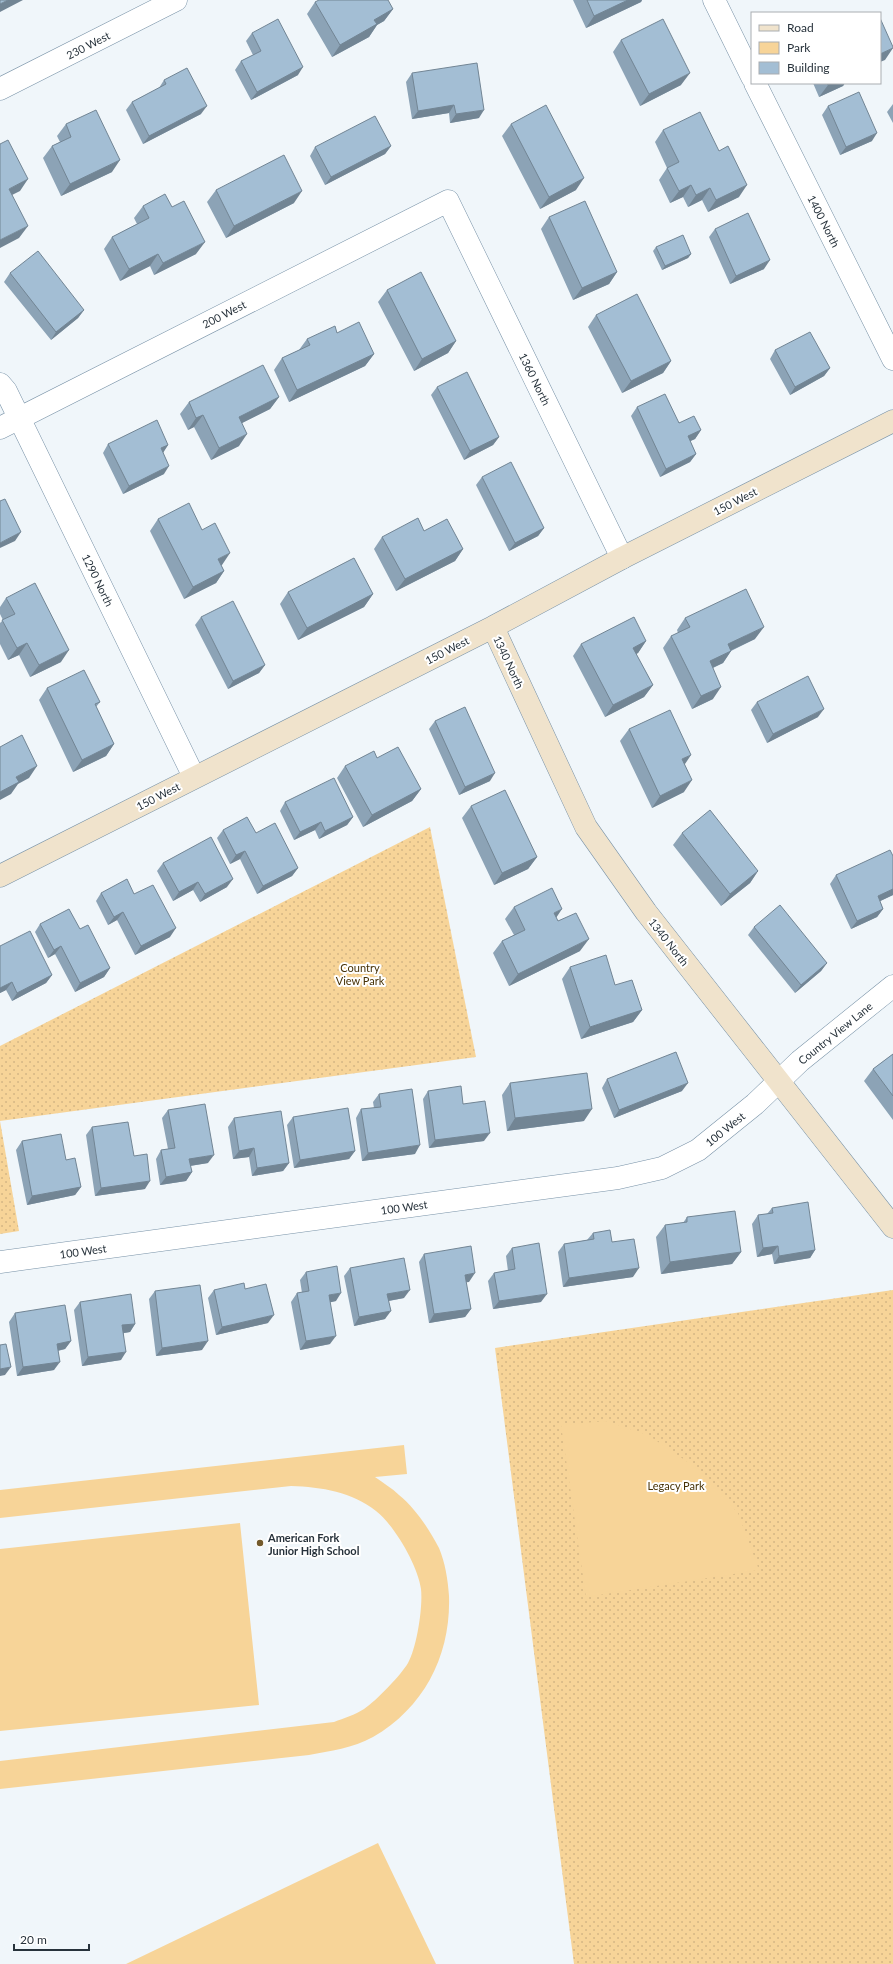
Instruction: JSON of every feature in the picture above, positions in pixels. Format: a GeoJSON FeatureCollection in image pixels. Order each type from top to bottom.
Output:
{"type":"FeatureCollection","features":[{"type":"Feature","properties":{"kind":"street","name":"230 West"},"geometry":{"type":"LineString","coordinates":[[0,89],[176,0]]}},
{"type":"Feature","properties":{"kind":"street"},"geometry":{"type":"LineString","coordinates":[[714,0],[751,75]]}},
{"type":"Feature","properties":{"kind":"street","name":"1400 North"},"geometry":{"type":"LineString","coordinates":[[756,84],[893,359]]}},
{"type":"Feature","properties":{"kind":"street","name":"200 West"},"geometry":{"type":"LineString","coordinates":[[0,428],[448,201]]}},
{"type":"Feature","properties":{"kind":"street","name":"1360 North"},"geometry":{"type":"LineString","coordinates":[[448,201],[622,558]]}},
{"type":"Feature","properties":{"kind":"street","name":"1290 North"},"geometry":{"type":"LineString","coordinates":[[0,384],[6,391],[194,777]]}},
{"type":"Feature","properties":{"kind":"street","name":"150 West"},"geometry":{"type":"LineString","coordinates":[[0,876],[493,627],[622,558],[893,421]]}},
{"type":"Feature","properties":{"kind":"street","name":"1340 North"},"geometry":{"type":"LineString","coordinates":[[493,627],[586,827],[646,912],[893,1227]]}},
{"type":"Feature","properties":{"kind":"street","name":"Country View Lane"},"geometry":{"type":"LineString","coordinates":[[778,1082],[800,1061],[893,986]]}},
{"type":"Feature","properties":{"kind":"street","name":"100 West"},"geometry":{"type":"LineString","coordinates":[[0,1262],[618,1178],[662,1168],[698,1150],[755,1104],[778,1082]]}},
{"type":"Feature","properties":{"kind":"green space","name":"Country View Park"},"geometry":{"type":"Polygon","coordinates":[[[430,827],[476,1057],[0,1121],[0,1046],[430,827]]]}},
{"type":"Feature","properties":{"kind":"green space"},"geometry":{"type":"Polygon","coordinates":[[[0,1121],[19,1231],[0,1234],[0,1121]]]}},
{"type":"Feature","properties":{"kind":"green space","name":"Legacy Park"},"geometry":{"type":"Polygon","coordinates":[[[893,1290],[893,1964],[574,1964],[495,1348],[893,1290]]]}},
{"type":"Feature","properties":{"kind":"green space","name":"Legacy Park"},"geometry":{"type":"Polygon","coordinates":[[[606,1421],[648,1435],[698,1469],[738,1513],[759,1570],[586,1597],[561,1425],[606,1421]]]}},
{"type":"Feature","properties":{"kind":"green space"},"geometry":{"type":"Polygon","coordinates":[[[404,1445],[407,1474],[375,1477],[405,1501],[426,1527],[439,1548],[445,1565],[449,1596],[445,1638],[440,1658],[431,1677],[420,1694],[407,1710],[391,1725],[373,1737],[358,1744],[309,1755],[0,1789],[0,1761],[334,1722],[357,1713],[364,1709],[381,1694],[394,1681],[408,1663],[417,1637],[420,1616],[421,1589],[410,1558],[391,1526],[376,1511],[357,1499],[325,1489],[291,1486],[0,1518],[0,1490],[404,1445]]]}},
{"type":"Feature","properties":{"kind":"green space"},"geometry":{"type":"Polygon","coordinates":[[[240,1523],[259,1705],[0,1731],[0,1549],[240,1523]]]}},
{"type":"Feature","properties":{"kind":"green space"},"geometry":{"type":"Polygon","coordinates":[[[378,1843],[436,1964],[126,1964],[378,1843]]]}},
{"type":"Feature","properties":{"kind":"building"},"geometry":{"type":"Polygon","coordinates":[[[0,0],[8,0],[0,4],[0,0]]]}},
{"type":"Feature","properties":{"kind":"building"},"geometry":{"type":"Polygon","coordinates":[[[319,0],[388,0],[393,9],[374,20],[377,24],[340,45],[315,2],[319,0]]]}},
{"type":"Feature","properties":{"kind":"building"},"geometry":{"type":"Polygon","coordinates":[[[587,0],[628,0],[594,16],[587,0]]]}},
{"type":"Feature","properties":{"kind":"building"},"geometry":{"type":"Polygon","coordinates":[[[278,19],[303,67],[257,92],[241,61],[261,51],[252,33],[278,19]]]}},
{"type":"Feature","properties":{"kind":"building"},"geometry":{"type":"Polygon","coordinates":[[[663,19],[690,73],[649,94],[621,40],[663,19]]]}},
{"type":"Feature","properties":{"kind":"building"},"geometry":{"type":"Polygon","coordinates":[[[881,20],[893,47],[881,54],[881,20]]]}},
{"type":"Feature","properties":{"kind":"building"},"geometry":{"type":"Polygon","coordinates":[[[477,63],[484,110],[456,114],[454,105],[418,111],[412,73],[477,63]]]}},
{"type":"Feature","properties":{"kind":"building"},"geometry":{"type":"Polygon","coordinates":[[[187,68],[207,106],[149,136],[132,102],[166,84],[164,80],[187,68]]]}},
{"type":"Feature","properties":{"kind":"building"},"geometry":{"type":"Polygon","coordinates":[[[859,92],[877,133],[846,147],[828,106],[859,92]]]}},
{"type":"Feature","properties":{"kind":"building"},"geometry":{"type":"Polygon","coordinates":[[[546,105],[584,178],[549,197],[511,124],[546,105]]]}},
{"type":"Feature","properties":{"kind":"building"},"geometry":{"type":"Polygon","coordinates":[[[96,110],[120,160],[70,184],[52,146],[71,137],[66,124],[96,110]]]}},
{"type":"Feature","properties":{"kind":"building"},"geometry":{"type":"Polygon","coordinates":[[[700,112],[719,151],[728,146],[747,185],[716,200],[710,188],[696,195],[691,185],[679,191],[667,168],[679,162],[663,130],[700,112]]]}},
{"type":"Feature","properties":{"kind":"building"},"geometry":{"type":"Polygon","coordinates":[[[375,116],[391,146],[331,177],[315,147],[375,116]]]}},
{"type":"Feature","properties":{"kind":"building"},"geometry":{"type":"Polygon","coordinates":[[[8,140],[28,179],[9,189],[28,226],[0,240],[0,144],[8,140]]]}},
{"type":"Feature","properties":{"kind":"building"},"geometry":{"type":"Polygon","coordinates":[[[284,155],[302,191],[234,226],[216,190],[284,155]]]}},
{"type":"Feature","properties":{"kind":"building"},"geometry":{"type":"Polygon","coordinates":[[[165,194],[172,207],[184,201],[205,242],[163,263],[158,254],[129,269],[112,237],[149,218],[143,206],[165,194]]]}},
{"type":"Feature","properties":{"kind":"building"},"geometry":{"type":"Polygon","coordinates":[[[585,201],[617,272],[582,288],[549,217],[585,201]]]}},
{"type":"Feature","properties":{"kind":"building"},"geometry":{"type":"Polygon","coordinates":[[[748,213],[770,260],[736,276],[715,229],[748,213]]]}},
{"type":"Feature","properties":{"kind":"building"},"geometry":{"type":"Polygon","coordinates":[[[683,235],[691,254],[665,266],[656,247],[683,235]]]}},
{"type":"Feature","properties":{"kind":"building"},"geometry":{"type":"Polygon","coordinates":[[[38,251],[84,310],[56,332],[10,273],[38,251]]]}},
{"type":"Feature","properties":{"kind":"building"},"geometry":{"type":"Polygon","coordinates":[[[421,272],[456,341],[422,359],[387,290],[421,272]]]}},
{"type":"Feature","properties":{"kind":"building"},"geometry":{"type":"Polygon","coordinates":[[[637,294],[671,361],[631,381],[596,315],[637,294]]]}},
{"type":"Feature","properties":{"kind":"building"},"geometry":{"type":"Polygon","coordinates":[[[359,322],[374,354],[297,390],[282,358],[310,345],[307,339],[335,326],[337,333],[359,322]]]}},
{"type":"Feature","properties":{"kind":"building"},"geometry":{"type":"Polygon","coordinates":[[[810,332],[830,368],[795,387],[775,350],[810,332]]]}},
{"type":"Feature","properties":{"kind":"building"},"geometry":{"type":"Polygon","coordinates":[[[263,365],[279,397],[239,417],[247,434],[219,448],[203,415],[196,418],[189,402],[263,365]]]}},
{"type":"Feature","properties":{"kind":"building"},"geometry":{"type":"Polygon","coordinates":[[[467,372],[499,437],[470,451],[437,387],[467,372]]]}},
{"type":"Feature","properties":{"kind":"building"},"geometry":{"type":"Polygon","coordinates":[[[665,394],[679,423],[694,416],[701,430],[688,436],[696,454],[666,469],[637,407],[665,394]]]}},
{"type":"Feature","properties":{"kind":"building"},"geometry":{"type":"Polygon","coordinates":[[[157,420],[168,445],[161,448],[169,466],[129,486],[108,444],[157,420]]]}},
{"type":"Feature","properties":{"kind":"building"},"geometry":{"type":"Polygon","coordinates":[[[511,462],[544,528],[515,543],[482,477],[511,462]]]}},
{"type":"Feature","properties":{"kind":"building"},"geometry":{"type":"Polygon","coordinates":[[[5,499],[21,532],[0,543],[0,501],[5,499]]]}},
{"type":"Feature","properties":{"kind":"building"},"geometry":{"type":"Polygon","coordinates":[[[189,503],[202,530],[215,523],[230,553],[218,559],[224,571],[193,587],[158,519],[189,503]]]}},
{"type":"Feature","properties":{"kind":"building"},"geometry":{"type":"Polygon","coordinates":[[[418,518],[424,531],[447,519],[463,549],[405,579],[382,537],[418,518]]]}},
{"type":"Feature","properties":{"kind":"building"},"geometry":{"type":"Polygon","coordinates":[[[354,558],[373,594],[307,628],[288,592],[354,558]]]}},
{"type":"Feature","properties":{"kind":"building"},"geometry":{"type":"Polygon","coordinates":[[[35,583],[69,650],[39,665],[27,643],[17,648],[2,620],[15,614],[6,598],[35,583]]]}},
{"type":"Feature","properties":{"kind":"building"},"geometry":{"type":"Polygon","coordinates":[[[746,589],[764,627],[728,644],[731,651],[710,661],[721,687],[701,696],[671,636],[690,627],[685,618],[746,589]]]}},
{"type":"Feature","properties":{"kind":"building"},"geometry":{"type":"Polygon","coordinates":[[[233,601],[265,665],[233,681],[201,617],[233,601]]]}},
{"type":"Feature","properties":{"kind":"building"},"geometry":{"type":"Polygon","coordinates":[[[634,617],[646,641],[633,648],[653,685],[613,705],[581,644],[634,617]]]}},
{"type":"Feature","properties":{"kind":"building"},"geometry":{"type":"Polygon","coordinates":[[[84,670],[100,702],[95,704],[114,744],[82,760],[47,688],[84,670]]]}},
{"type":"Feature","properties":{"kind":"building"},"geometry":{"type":"Polygon","coordinates":[[[808,676],[824,709],[773,734],[757,702],[808,676]]]}},
{"type":"Feature","properties":{"kind":"building"},"geometry":{"type":"Polygon","coordinates":[[[465,707],[495,773],[465,787],[435,721],[465,707]]]}},
{"type":"Feature","properties":{"kind":"building"},"geometry":{"type":"Polygon","coordinates":[[[670,710],[691,755],[682,759],[692,780],[660,796],[629,729],[670,710]]]}},
{"type":"Feature","properties":{"kind":"building"},"geometry":{"type":"Polygon","coordinates":[[[22,735],[37,766],[16,777],[19,782],[0,792],[0,747],[22,735]]]}},
{"type":"Feature","properties":{"kind":"building"},"geometry":{"type":"Polygon","coordinates":[[[398,747],[421,789],[372,815],[345,766],[374,751],[377,758],[398,747]]]}},
{"type":"Feature","properties":{"kind":"building"},"geometry":{"type":"Polygon","coordinates":[[[334,778],[353,817],[325,831],[321,822],[300,832],[285,802],[334,778]]]}},
{"type":"Feature","properties":{"kind":"building"},"geometry":{"type":"Polygon","coordinates":[[[505,790],[537,857],[502,873],[471,806],[505,790]]]}},
{"type":"Feature","properties":{"kind":"building"},"geometry":{"type":"Polygon","coordinates":[[[710,810],[758,871],[730,894],[682,833],[710,810]]]}},
{"type":"Feature","properties":{"kind":"building"},"geometry":{"type":"Polygon","coordinates":[[[247,817],[256,833],[275,823],[298,868],[263,886],[245,851],[236,855],[223,830],[247,817]]]}},
{"type":"Feature","properties":{"kind":"building"},"geometry":{"type":"Polygon","coordinates":[[[211,837],[233,879],[205,894],[198,882],[179,892],[163,863],[211,837]]]}},
{"type":"Feature","properties":{"kind":"building"},"geometry":{"type":"Polygon","coordinates":[[[890,850],[893,856],[893,889],[878,896],[883,909],[857,921],[836,875],[890,850]]]}},
{"type":"Feature","properties":{"kind":"building"},"geometry":{"type":"Polygon","coordinates":[[[127,879],[134,894],[153,885],[176,928],[141,946],[123,912],[114,917],[101,893],[127,879]]]}},
{"type":"Feature","properties":{"kind":"building"},"geometry":{"type":"Polygon","coordinates":[[[552,888],[562,909],[554,913],[558,921],[576,913],[589,939],[518,974],[502,941],[525,930],[514,907],[552,888]]]}},
{"type":"Feature","properties":{"kind":"building"},"geometry":{"type":"Polygon","coordinates":[[[780,905],[827,963],[801,985],[754,927],[780,905]]]}},
{"type":"Feature","properties":{"kind":"building"},"geometry":{"type":"Polygon","coordinates":[[[69,909],[80,929],[88,925],[110,968],[80,983],[61,946],[54,950],[40,924],[69,909]]]}},
{"type":"Feature","properties":{"kind":"building"},"geometry":{"type":"Polygon","coordinates":[[[30,931],[52,975],[17,993],[12,982],[0,988],[0,946],[30,931]]]}},
{"type":"Feature","properties":{"kind":"building"},"geometry":{"type":"Polygon","coordinates":[[[606,955],[615,985],[632,980],[642,1010],[590,1027],[570,967],[606,955]]]}},
{"type":"Feature","properties":{"kind":"building"},"geometry":{"type":"Polygon","coordinates":[[[676,1052],[688,1083],[619,1110],[607,1079],[676,1052]]]}},
{"type":"Feature","properties":{"kind":"building"},"geometry":{"type":"Polygon","coordinates":[[[893,1054],[893,1096],[873,1069],[893,1054]]]}},
{"type":"Feature","properties":{"kind":"building"},"geometry":{"type":"Polygon","coordinates":[[[587,1073],[592,1109],[515,1118],[510,1083],[587,1073]]]}},
{"type":"Feature","properties":{"kind":"building"},"geometry":{"type":"Polygon","coordinates":[[[461,1086],[463,1104],[485,1101],[490,1133],[435,1140],[428,1091],[461,1086]]]}},
{"type":"Feature","properties":{"kind":"building"},"geometry":{"type":"Polygon","coordinates":[[[412,1089],[420,1145],[368,1153],[361,1109],[381,1107],[379,1094],[412,1089]]]}},
{"type":"Feature","properties":{"kind":"building"},"geometry":{"type":"Polygon","coordinates":[[[205,1104],[214,1155],[189,1159],[192,1172],[166,1177],[161,1150],[175,1148],[168,1110],[205,1104]]]}},
{"type":"Feature","properties":{"kind":"building"},"geometry":{"type":"Polygon","coordinates":[[[348,1108],[355,1151],[300,1160],[293,1117],[348,1108]]]}},
{"type":"Feature","properties":{"kind":"building"},"geometry":{"type":"Polygon","coordinates":[[[281,1111],[289,1163],[257,1168],[254,1148],[239,1151],[234,1118],[281,1111]]]}},
{"type":"Feature","properties":{"kind":"building"},"geometry":{"type":"Polygon","coordinates":[[[128,1122],[134,1156],[147,1154],[150,1181],[101,1188],[92,1127],[128,1122]]]}},
{"type":"Feature","properties":{"kind":"building"},"geometry":{"type":"Polygon","coordinates":[[[61,1134],[66,1160],[75,1158],[81,1187],[32,1196],[22,1141],[61,1134]]]}},
{"type":"Feature","properties":{"kind":"building"},"geometry":{"type":"Polygon","coordinates":[[[808,1202],[815,1250],[779,1256],[778,1246],[763,1248],[758,1215],[773,1213],[772,1208],[808,1202]]]}},
{"type":"Feature","properties":{"kind":"building"},"geometry":{"type":"Polygon","coordinates":[[[735,1211],[741,1252],[670,1262],[665,1225],[687,1222],[687,1217],[735,1211]]]}},
{"type":"Feature","properties":{"kind":"building"},"geometry":{"type":"Polygon","coordinates":[[[610,1230],[612,1242],[634,1239],[639,1268],[569,1278],[564,1244],[594,1239],[593,1233],[610,1230]]]}},
{"type":"Feature","properties":{"kind":"building"},"geometry":{"type":"Polygon","coordinates":[[[539,1243],[547,1294],[499,1301],[494,1273],[515,1269],[512,1248],[539,1243]]]}},
{"type":"Feature","properties":{"kind":"building"},"geometry":{"type":"Polygon","coordinates":[[[471,1246],[475,1273],[465,1275],[471,1309],[434,1314],[424,1254],[471,1246]]]}},
{"type":"Feature","properties":{"kind":"building"},"geometry":{"type":"Polygon","coordinates":[[[404,1258],[410,1290],[387,1294],[391,1311],[359,1317],[350,1268],[404,1258]]]}},
{"type":"Feature","properties":{"kind":"building"},"geometry":{"type":"Polygon","coordinates":[[[337,1266],[341,1293],[329,1295],[336,1336],[306,1341],[297,1293],[309,1291],[306,1272],[337,1266]]]}},
{"type":"Feature","properties":{"kind":"building"},"geometry":{"type":"Polygon","coordinates":[[[244,1283],[245,1289],[266,1284],[274,1315],[222,1327],[214,1290],[244,1283]]]}},
{"type":"Feature","properties":{"kind":"building"},"geometry":{"type":"Polygon","coordinates":[[[200,1285],[208,1341],[162,1348],[155,1291],[200,1285]]]}},
{"type":"Feature","properties":{"kind":"building"},"geometry":{"type":"Polygon","coordinates":[[[131,1294],[135,1324],[122,1325],[126,1352],[88,1357],[80,1302],[131,1294]]]}},
{"type":"Feature","properties":{"kind":"building"},"geometry":{"type":"Polygon","coordinates":[[[65,1305],[71,1341],[57,1344],[60,1362],[23,1367],[15,1313],[65,1305]]]}},
{"type":"Feature","properties":{"kind":"building"},"geometry":{"type":"Polygon","coordinates":[[[6,1344],[11,1367],[0,1369],[0,1345],[6,1344]]]}},
{"type":"Feature","properties":{"kind":"place","name":"American Fork Junior High School"},"geometry":{"type":"Point","coordinates":[260,1543]}}]}
